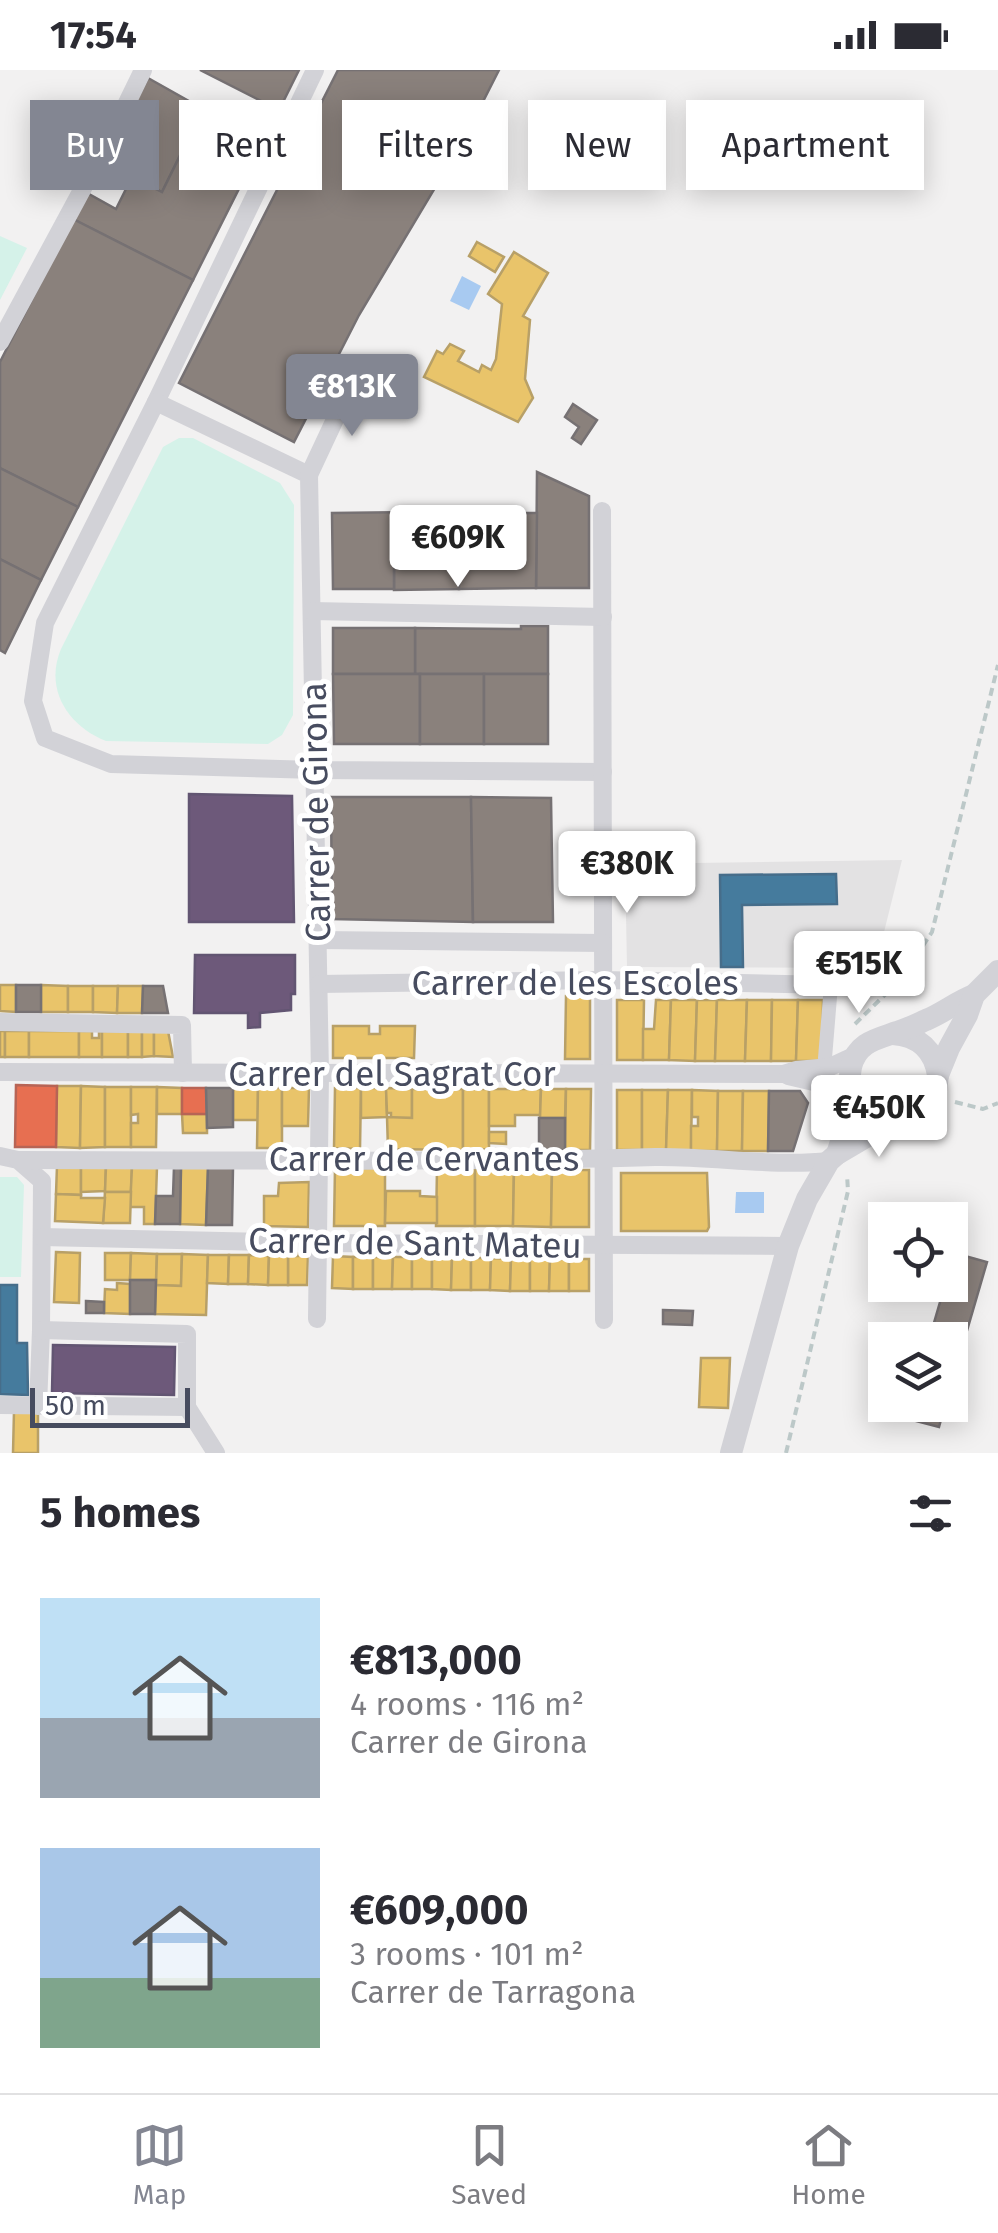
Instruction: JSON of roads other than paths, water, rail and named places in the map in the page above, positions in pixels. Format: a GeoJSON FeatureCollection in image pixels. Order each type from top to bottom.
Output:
{"type":"FeatureCollection","features":[{"type":"Feature","properties":{"kind":"street"},"geometry":{"type":"LineString","coordinates":[[0,342],[144,70]]}},
{"type":"Feature","properties":{"kind":"street"},"geometry":{"type":"LineString","coordinates":[[315,70],[46,623],[33,701],[45,738],[111,764],[603,772]]}},
{"type":"Feature","properties":{"kind":"street"},"geometry":{"type":"LineString","coordinates":[[156,402],[309,475],[352,384]]}},
{"type":"Feature","properties":{"kind":"street","name":"Carrer de Girona"},"geometry":{"type":"LineString","coordinates":[[309,475],[320,1074],[317,1318]]}},
{"type":"Feature","properties":{"kind":"street"},"geometry":{"type":"LineString","coordinates":[[602,511],[604,1320]]}},
{"type":"Feature","properties":{"kind":"street"},"geometry":{"type":"LineString","coordinates":[[312,612],[603,617]]}},
{"type":"Feature","properties":{"kind":"street","name":"Carrer de les Escoles"},"geometry":{"type":"LineString","coordinates":[[318,940],[603,943]]}},
{"type":"Feature","properties":{"kind":"street"},"geometry":{"type":"LineString","coordinates":[[833,1157],[924,1110],[974,996],[998,971]]}},
{"type":"Feature","properties":{"kind":"street","name":"Carrer de les Escoles"},"geometry":{"type":"LineString","coordinates":[[319,984],[603,980],[831,985]]}},
{"type":"Feature","properties":{"kind":"street"},"geometry":{"type":"LineString","coordinates":[[825,1058],[831,985]]}},
{"type":"Feature","properties":{"kind":"street"},"geometry":{"type":"LineString","coordinates":[[784,1074],[830,1067],[856,1055],[872,1039],[893,1034],[974,996]]}},
{"type":"Feature","properties":{"kind":"street"},"geometry":{"type":"LineString","coordinates":[[0,1022],[182,1025],[182,1073]]}},
{"type":"Feature","properties":{"kind":"street"},"geometry":{"type":"LineString","coordinates":[[893,1034],[910,1036],[924,1045],[934,1059],[937,1084]]}},
{"type":"Feature","properties":{"kind":"street"},"geometry":{"type":"LineString","coordinates":[[856,1055],[850,1070],[853,1095],[860,1107],[878,1119],[899,1122]]}},
{"type":"Feature","properties":{"kind":"street","name":"Carrer del Sagrat Cor"},"geometry":{"type":"LineString","coordinates":[[0,1072],[784,1074]]}},
{"type":"Feature","properties":{"kind":"street"},"geometry":{"type":"LineString","coordinates":[[784,1074],[853,1095]]}},
{"type":"Feature","properties":{"kind":"street"},"geometry":{"type":"LineString","coordinates":[[731,1453],[788,1246],[799,1214],[833,1157],[853,1095]]}},
{"type":"Feature","properties":{"kind":"street","name":"Carrer de Cervantes"},"geometry":{"type":"LineString","coordinates":[[9,1158],[513,1161],[664,1157],[794,1165],[833,1157]]}},
{"type":"Feature","properties":{"kind":"street"},"geometry":{"type":"LineString","coordinates":[[9,1158],[42,1181],[38,1406]]}},
{"type":"Feature","properties":{"kind":"street","name":"Carrer de Sant Mateu"},"geometry":{"type":"LineString","coordinates":[[42,1237],[788,1246]]}},
{"type":"Feature","properties":{"kind":"street"},"geometry":{"type":"LineString","coordinates":[[41,1330],[187,1334],[187,1407],[216,1453]]}},
{"type":"Feature","properties":{"kind":"street"},"geometry":{"type":"LineString","coordinates":[[0,1405],[187,1407]]}},
{"type":"Feature","properties":{"kind":"water"},"geometry":{"type":"Polygon","coordinates":[[[462,276],[481,286],[469,310],[450,301],[462,276]]]}},
{"type":"Feature","properties":{"kind":"water"},"geometry":{"type":"Polygon","coordinates":[[[736,1192],[764,1192],[764,1213],[735,1213],[736,1192]]]}}]}
